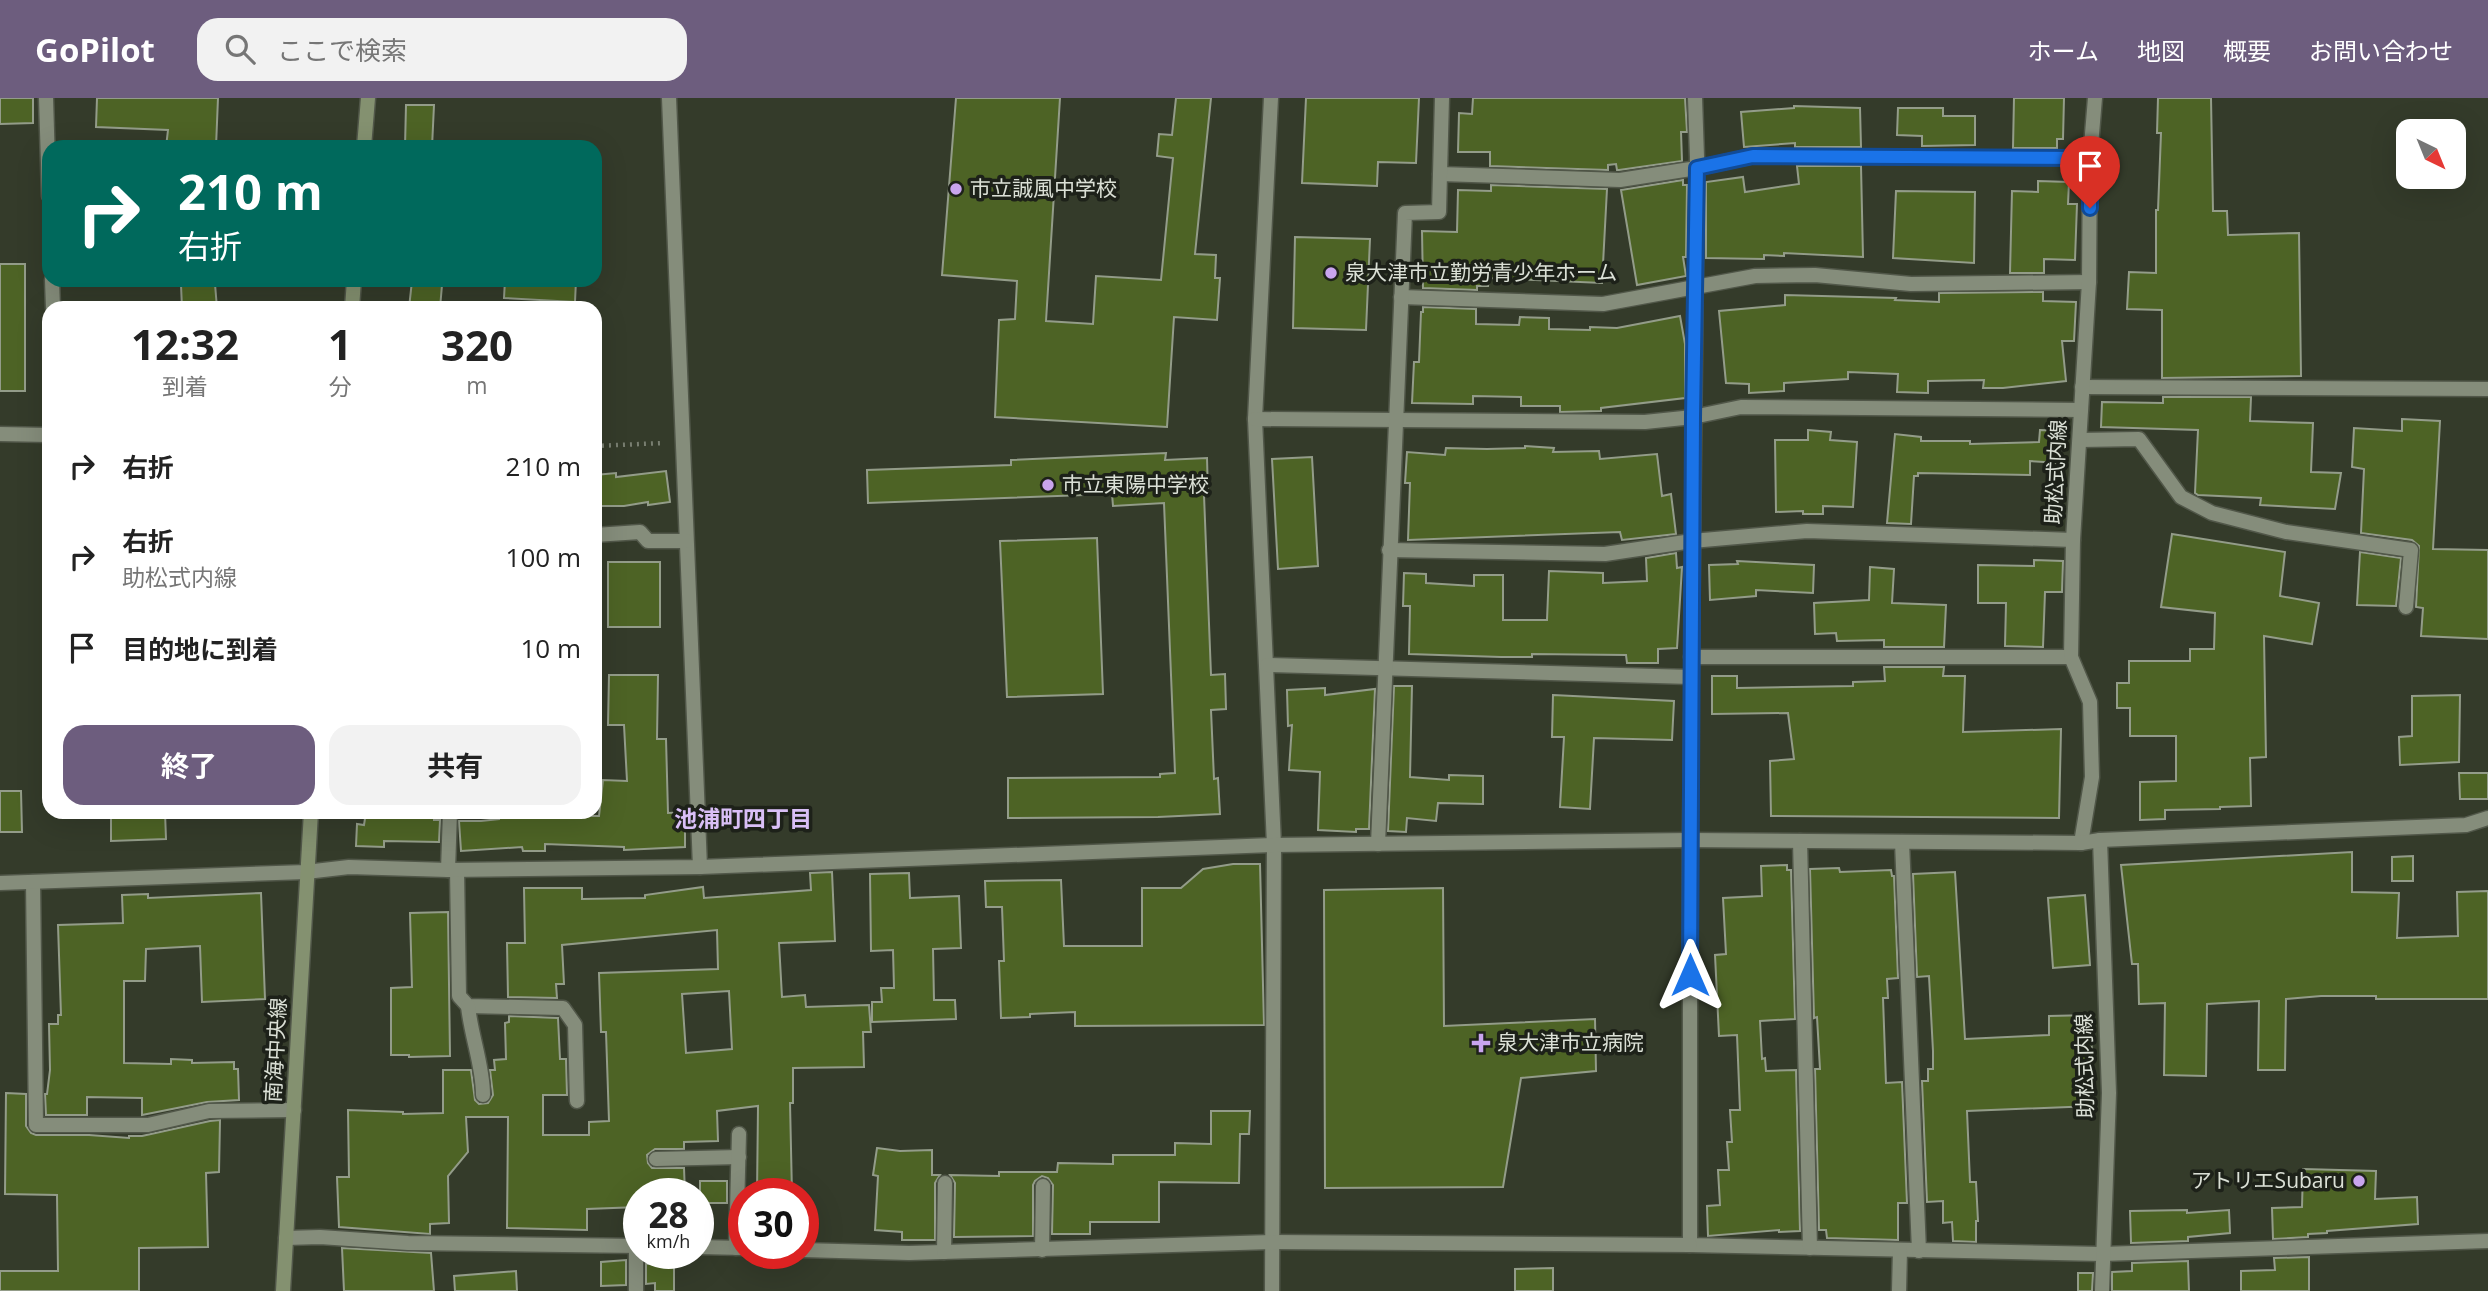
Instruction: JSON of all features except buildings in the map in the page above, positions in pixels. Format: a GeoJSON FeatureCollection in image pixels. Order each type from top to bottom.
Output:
{"type":"FeatureCollection","features":[{"type":"Feature","properties":{"kind":"street"},"geometry":{"type":"LineString","coordinates":[[46,98],[47,140]]}},
{"type":"Feature","properties":{"kind":"street"},"geometry":{"type":"LineString","coordinates":[[365,140],[368,98]]}},
{"type":"Feature","properties":{"kind":"street"},"geometry":{"type":"LineString","coordinates":[[669,98],[699,866]]}},
{"type":"Feature","properties":{"kind":"street"},"geometry":{"type":"LineString","coordinates":[[1271,98],[1255,419],[1274,845],[1272,1291]]}},
{"type":"Feature","properties":{"kind":"street"},"geometry":{"type":"LineString","coordinates":[[1378,844],[1405,213],[1439,212],[1442,98]]}},
{"type":"Feature","properties":{"kind":"street"},"geometry":{"type":"LineString","coordinates":[[1690,1245],[1691,657],[1697,168],[1695,98]]}},
{"type":"Feature","properties":{"kind":"street","name":"助松式内線"},"geometry":{"type":"LineString","coordinates":[[2081,843],[2092,777],[2090,702],[2071,657],[2073,540],[2089,282],[2090,158],[2095,98]]}},
{"type":"Feature","properties":{"kind":"street"},"geometry":{"type":"LineString","coordinates":[[1440,174],[1620,180],[1753,156],[2090,158]]}},
{"type":"Feature","properties":{"kind":"street"},"geometry":{"type":"LineString","coordinates":[[1401,297],[1603,304],[1755,276],[1815,275],[1911,284],[2089,282]]}},
{"type":"Feature","properties":{"kind":"street"},"geometry":{"type":"LineString","coordinates":[[2082,387],[2488,389]]}},
{"type":"Feature","properties":{"kind":"street"},"geometry":{"type":"LineString","coordinates":[[1255,419],[1644,422],[1693,417],[1741,407],[2081,410]]}},
{"type":"Feature","properties":{"kind":"street"},"geometry":{"type":"LineString","coordinates":[[0,434],[42,435]]}},
{"type":"Feature","properties":{"kind":"street"},"geometry":{"type":"LineString","coordinates":[[2080,440],[2139,439],[2181,497],[2212,513],[2286,532],[2412,550],[2406,607]]}},
{"type":"Feature","properties":{"kind":"street"},"geometry":{"type":"LineString","coordinates":[[1389,550],[1605,554],[1692,541],[1807,531],[2073,540]]}},
{"type":"Feature","properties":{"kind":"street"},"geometry":{"type":"LineString","coordinates":[[602,535],[640,532],[648,541],[687,541]]}},
{"type":"Feature","properties":{"kind":"street"},"geometry":{"type":"LineString","coordinates":[[1691,657],[2071,657]]}},
{"type":"Feature","properties":{"kind":"street"},"geometry":{"type":"LineString","coordinates":[[1267,665],[1691,677]]}},
{"type":"Feature","properties":{"kind":"street"},"geometry":{"type":"LineString","coordinates":[[0,883],[306,872],[349,867],[452,870],[699,866],[1274,845],[1690,840],[2081,843],[2100,840],[2466,825],[2488,817]]}},
{"type":"Feature","properties":{"kind":"street","name":"南海中央線"},"geometry":{"type":"LineString","coordinates":[[283,1291],[310,819]]}},
{"type":"Feature","properties":{"kind":"street"},"geometry":{"type":"LineString","coordinates":[[450,819],[459,996],[468,1006],[483,1079],[482,1095]]}},
{"type":"Feature","properties":{"kind":"street","name":"助松式内線"},"geometry":{"type":"LineString","coordinates":[[2100,840],[2109,1093],[2102,1291]]}},
{"type":"Feature","properties":{"kind":"street"},"geometry":{"type":"LineString","coordinates":[[1800,841],[1810,1248]]}},
{"type":"Feature","properties":{"kind":"street"},"geometry":{"type":"LineString","coordinates":[[1902,842],[1919,1251]]}},
{"type":"Feature","properties":{"kind":"street"},"geometry":{"type":"LineString","coordinates":[[33,882],[36,1125],[148,1125],[209,1111],[294,1110]]}},
{"type":"Feature","properties":{"kind":"street"},"geometry":{"type":"LineString","coordinates":[[468,1006],[563,1009],[575,1025],[577,1101]]}},
{"type":"Feature","properties":{"kind":"street"},"geometry":{"type":"LineString","coordinates":[[739,1134],[739,1178]]}},
{"type":"Feature","properties":{"kind":"street"},"geometry":{"type":"LineString","coordinates":[[656,1159],[739,1157]]}},
{"type":"Feature","properties":{"kind":"street"},"geometry":{"type":"LineString","coordinates":[[944,1252],[945,1183]]}},
{"type":"Feature","properties":{"kind":"street"},"geometry":{"type":"LineString","coordinates":[[1042,1250],[1043,1186]]}},
{"type":"Feature","properties":{"kind":"street"},"geometry":{"type":"LineString","coordinates":[[286,1238],[320,1237],[408,1243],[623,1246]]}},
{"type":"Feature","properties":{"kind":"street"},"geometry":{"type":"LineString","coordinates":[[819,1250],[944,1252],[1272,1242],[1690,1245],[2102,1254],[2488,1241]]}},
{"type":"Feature","properties":{"kind":"street"},"geometry":{"type":"LineString","coordinates":[[1899,1291],[1900,1250]]}},
{"type":"Feature","properties":{"kind":"street"},"geometry":{"type":"LineString","coordinates":[[636,1269],[636,1291]]}},
{"type":"Feature","properties":{"kind":"path"},"geometry":{"type":"LineString","coordinates":[[602,446],[682,442]]}},
{"type":"Feature","properties":{"kind":"place","name":"市立誠風中学校"},"geometry":{"type":"Point","coordinates":[956,189]}},
{"type":"Feature","properties":{"kind":"place","name":"泉大津市立勤労青少年ホーム"},"geometry":{"type":"Point","coordinates":[1331,273]}},
{"type":"Feature","properties":{"kind":"place","name":"市立東陽中学校"},"geometry":{"type":"Point","coordinates":[1048,485]}},
{"type":"Feature","properties":{"kind":"place","name":"泉大津市立病院"},"geometry":{"type":"Point","coordinates":[1481,1043]}},
{"type":"Feature","properties":{"kind":"place","name":"アトリエSubaru"},"geometry":{"type":"Point","coordinates":[2359,1181]}},
{"type":"Feature","properties":{"kind":"district","name":"池浦町四丁目"},"geometry":{"type":"Point","coordinates":[743,819]}},
{"type":"Feature","properties":{"kind":"route"},"geometry":{"type":"LineString","coordinates":[[1690,975],[1697,168],[1753,156],[2090,158],[2090,208]]}}]}
